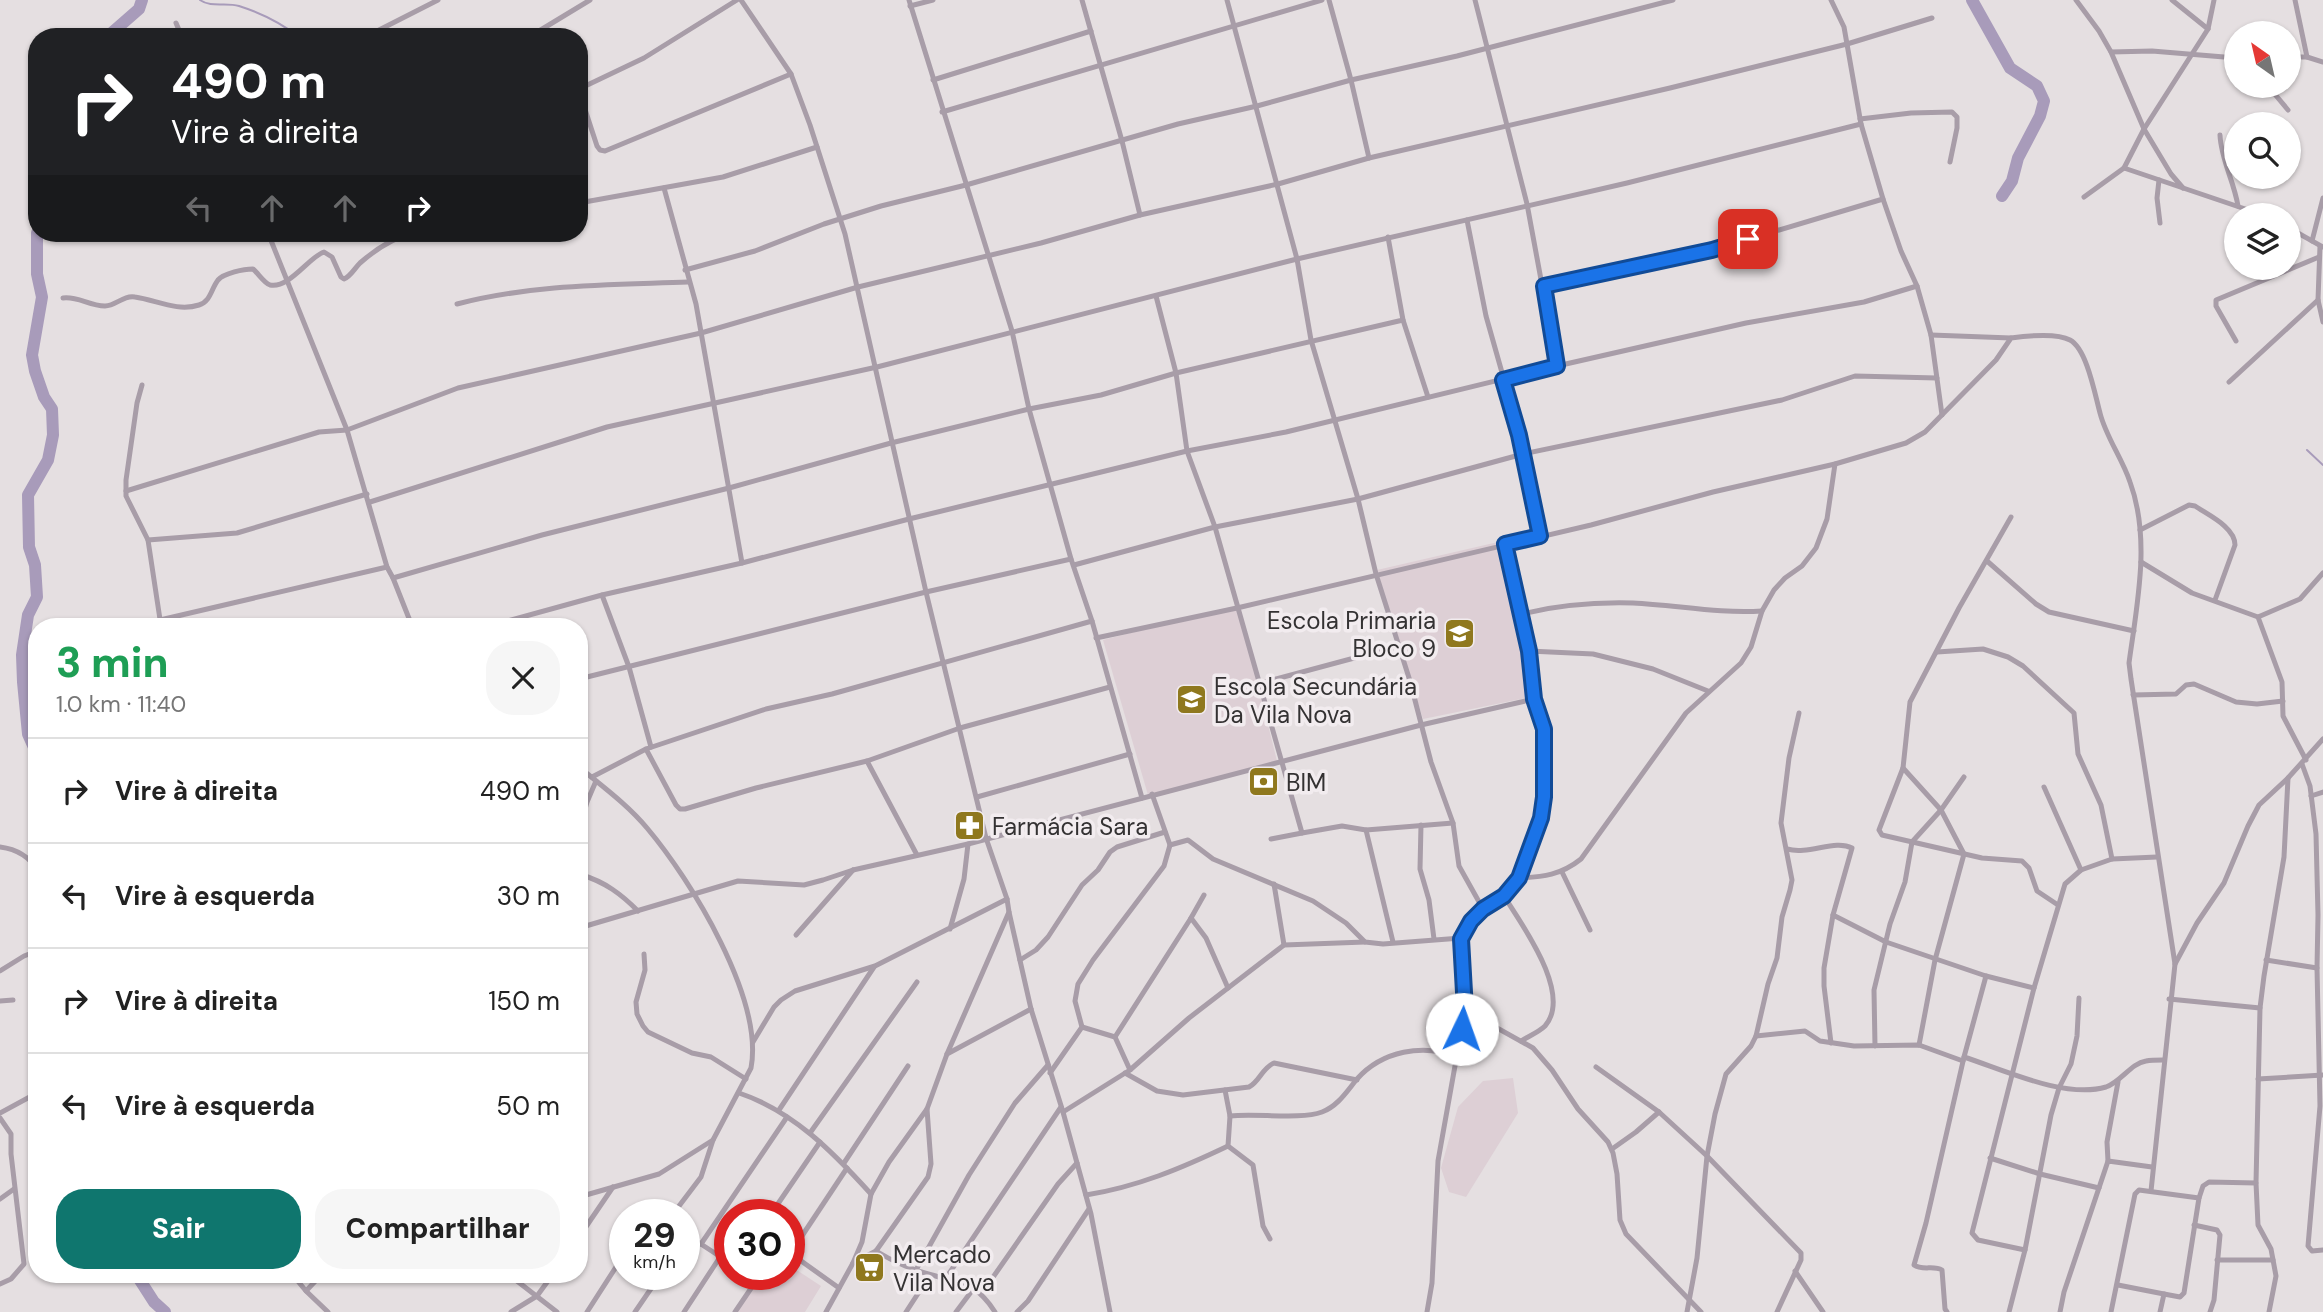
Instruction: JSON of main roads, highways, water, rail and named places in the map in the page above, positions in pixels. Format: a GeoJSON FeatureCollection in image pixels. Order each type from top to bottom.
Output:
{"type":"FeatureCollection","features":[{"type":"Feature","properties":{"kind":"waterway"},"geometry":{"type":"LineString","coordinates":[[117,28],[139,9],[142,0]]}},
{"type":"Feature","properties":{"kind":"waterway"},"geometry":{"type":"LineString","coordinates":[[200,0],[209,4],[234,5],[247,9],[286,28]]}},
{"type":"Feature","properties":{"kind":"waterway"},"geometry":{"type":"LineString","coordinates":[[1972,0],[2010,68],[2037,86],[2044,101],[2040,116],[2018,158],[2012,181],[2002,196]]}},
{"type":"Feature","properties":{"kind":"waterway"},"geometry":{"type":"LineString","coordinates":[[28,734],[22,655],[28,615],[37,597],[35,565],[29,547],[28,495],[48,460],[53,435],[52,409],[44,397],[32,355],[42,297],[37,274],[37,242]]}},
{"type":"Feature","properties":{"kind":"waterway"},"geometry":{"type":"LineString","coordinates":[[2307,450],[2323,465]]}},
{"type":"Feature","properties":{"kind":"waterway"},"geometry":{"type":"LineString","coordinates":[[142,1283],[154,1302],[165,1312]]}},
{"type":"Feature","properties":{"kind":"place","name":"Escola Primaria Bloco 9"},"geometry":{"type":"Point","coordinates":[1459,634]}},
{"type":"Feature","properties":{"kind":"place","name":"Escola Secundária Da Vila Nova"},"geometry":{"type":"Point","coordinates":[1191,700]}},
{"type":"Feature","properties":{"kind":"place","name":"BIM"},"geometry":{"type":"Point","coordinates":[1263,782]}},
{"type":"Feature","properties":{"kind":"place","name":"Farmácia Sara"},"geometry":{"type":"Point","coordinates":[969,826]}},
{"type":"Feature","properties":{"kind":"place","name":"Mercado Vila Nova"},"geometry":{"type":"Point","coordinates":[870,1268]}}]}
